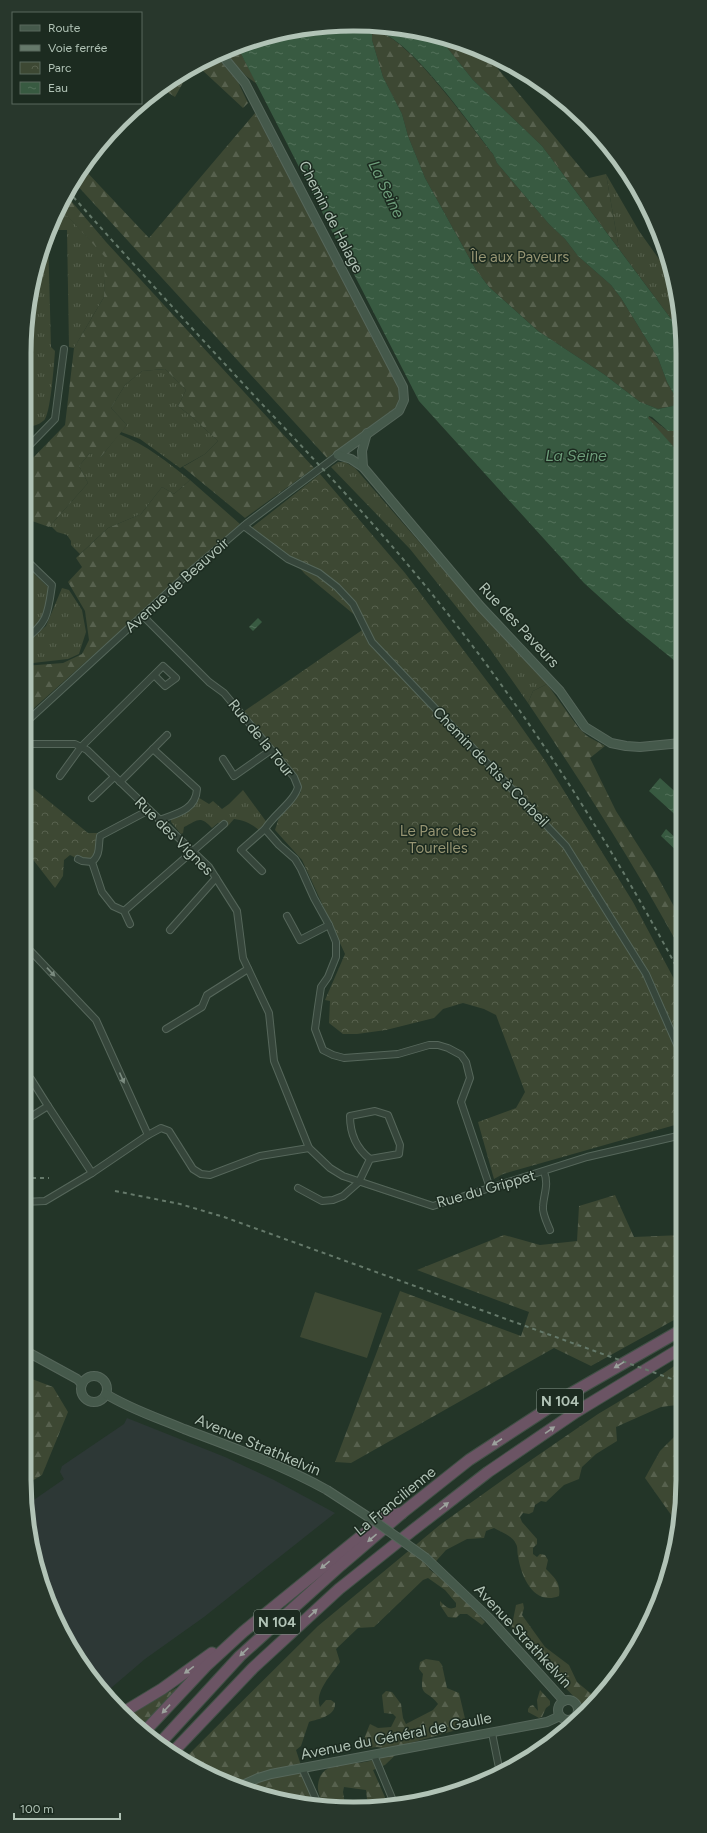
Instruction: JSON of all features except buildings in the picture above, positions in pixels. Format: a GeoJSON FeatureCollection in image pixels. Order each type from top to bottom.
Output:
{"type":"FeatureCollection","features":[{"type":"Feature","properties":{"kind":"highway","name":"La Francilienne"},"geometry":{"type":"LineString","coordinates":[[163,1740],[240,1656],[341,1565],[402,1513],[470,1460],[570,1394],[676,1333]]}},
{"type":"Feature","properties":{"kind":"highway","name":"N 104"},"geometry":{"type":"LineString","coordinates":[[176,1749],[253,1668],[340,1589],[488,1472],[576,1412],[676,1351]]}},
{"type":"Feature","properties":{"kind":"highway"},"geometry":{"type":"LineString","coordinates":[[626,1381],[676,1359]]}},
{"type":"Feature","properties":{"kind":"highway"},"geometry":{"type":"LineString","coordinates":[[148,1728],[206,1666],[243,1632],[386,1516],[402,1513]]}},
{"type":"Feature","properties":{"kind":"highway"},"geometry":{"type":"LineString","coordinates":[[127,1710],[156,1693],[191,1668],[232,1635],[243,1632]]}},
{"type":"Feature","properties":{"kind":"street","name":"Chemin de Halage"},"geometry":{"type":"LineString","coordinates":[[225,58],[249,90],[403,387],[404,400],[399,411],[367,433]]}},
{"type":"Feature","properties":{"kind":"street"},"geometry":{"type":"LineString","coordinates":[[31,444],[55,419],[64,349]]}},
{"type":"Feature","properties":{"kind":"street"},"geometry":{"type":"LineString","coordinates":[[338,455],[367,433]]}},
{"type":"Feature","properties":{"kind":"street"},"geometry":{"type":"LineString","coordinates":[[363,467],[362,450],[367,433]]}},
{"type":"Feature","properties":{"kind":"street"},"geometry":{"type":"LineString","coordinates":[[338,455],[351,459],[363,467]]}},
{"type":"Feature","properties":{"kind":"street","name":"Avenue de Beauvoir"},"geometry":{"type":"LineString","coordinates":[[31,718],[191,571],[244,526],[338,455]]}},
{"type":"Feature","properties":{"kind":"street","name":"Rue des Paveurs"},"geometry":{"type":"LineString","coordinates":[[363,467],[481,607],[560,691],[585,727],[611,743],[626,746],[640,747],[676,743]]}},
{"type":"Feature","properties":{"kind":"street","name":"Chemin de Ris à Corbeil"},"geometry":{"type":"LineString","coordinates":[[244,526],[288,559],[319,573],[337,587],[353,604],[372,642],[566,846],[646,974],[676,1042]]}},
{"type":"Feature","properties":{"kind":"street"},"geometry":{"type":"LineString","coordinates":[[31,565],[52,585],[45,621],[31,635]]}},
{"type":"Feature","properties":{"kind":"street","name":"Rue de la Tour"},"geometry":{"type":"LineString","coordinates":[[143,616],[209,682],[224,693],[294,777],[298,787],[297,793],[270,820],[265,829]]}},
{"type":"Feature","properties":{"kind":"street"},"geometry":{"type":"LineString","coordinates":[[60,776],[81,747],[154,675]]}},
{"type":"Feature","properties":{"kind":"street"},"geometry":{"type":"LineString","coordinates":[[120,782],[167,735]]}},
{"type":"Feature","properties":{"kind":"street"},"geometry":{"type":"LineString","coordinates":[[31,744],[74,744],[81,747]]}},
{"type":"Feature","properties":{"kind":"street","name":"Rue des Vignes"},"geometry":{"type":"LineString","coordinates":[[81,747],[87,750],[209,867],[237,911],[243,958],[270,1013],[274,1060],[309,1148]]}},
{"type":"Feature","properties":{"kind":"street"},"geometry":{"type":"LineString","coordinates":[[153,749],[197,789],[192,805],[184,811],[159,820]]}},
{"type":"Feature","properties":{"kind":"street"},"geometry":{"type":"LineString","coordinates":[[223,759],[234,776],[271,750]]}},
{"type":"Feature","properties":{"kind":"street"},"geometry":{"type":"LineString","coordinates":[[92,798],[114,777]]}},
{"type":"Feature","properties":{"kind":"street"},"geometry":{"type":"LineString","coordinates":[[78,859],[92,862],[96,859],[100,851],[100,836],[149,810]]}},
{"type":"Feature","properties":{"kind":"street"},"geometry":{"type":"LineString","coordinates":[[124,911],[224,824]]}},
{"type":"Feature","properties":{"kind":"street"},"geometry":{"type":"LineString","coordinates":[[262,871],[241,850],[265,829],[279,845],[295,859],[329,925],[336,942],[336,957],[328,977],[321,987],[315,1028],[323,1050],[344,1058],[398,1054],[429,1045],[438,1045],[448,1048],[461,1055],[466,1062],[470,1078],[461,1102],[490,1188]]}},
{"type":"Feature","properties":{"kind":"street"},"geometry":{"type":"LineString","coordinates":[[92,862],[102,892],[113,906],[124,911],[130,924]]}},
{"type":"Feature","properties":{"kind":"street"},"geometry":{"type":"LineString","coordinates":[[170,930],[216,878]]}},
{"type":"Feature","properties":{"kind":"street"},"geometry":{"type":"LineString","coordinates":[[287,916],[300,940],[329,925]]}},
{"type":"Feature","properties":{"kind":"street"},"geometry":{"type":"LineString","coordinates":[[31,951],[96,1020],[148,1135]]}},
{"type":"Feature","properties":{"kind":"street"},"geometry":{"type":"LineString","coordinates":[[166,1029],[202,1007],[208,995],[248,969]]}},
{"type":"Feature","properties":{"kind":"street"},"geometry":{"type":"LineString","coordinates":[[31,1079],[92,1173]]}},
{"type":"Feature","properties":{"kind":"street"},"geometry":{"type":"LineString","coordinates":[[31,1117],[48,1106]]}},
{"type":"Feature","properties":{"kind":"street"},"geometry":{"type":"LineString","coordinates":[[375,1111],[388,1115],[400,1145],[399,1154],[370,1159],[361,1152],[350,1130],[350,1116],[375,1111]]}},
{"type":"Feature","properties":{"kind":"street"},"geometry":{"type":"LineString","coordinates":[[31,1202],[45,1201],[92,1173],[148,1135],[161,1128],[169,1130],[193,1169],[201,1174],[210,1175],[260,1156],[309,1148]]}},
{"type":"Feature","properties":{"kind":"street","name":"Rue du Grippet"},"geometry":{"type":"LineString","coordinates":[[309,1148],[330,1168],[343,1176],[433,1206],[544,1172],[587,1157],[676,1136]]}},
{"type":"Feature","properties":{"kind":"street"},"geometry":{"type":"LineString","coordinates":[[298,1188],[322,1201],[333,1200],[343,1196],[359,1182],[370,1159]]}},
{"type":"Feature","properties":{"kind":"street","name":"Rue du Grippet"},"geometry":{"type":"LineString","coordinates":[[544,1172],[547,1178],[546,1192],[542,1207],[550,1230]]}},
{"type":"Feature","properties":{"kind":"street"},"geometry":{"type":"LineString","coordinates":[[31,1354],[77,1379],[82,1384],[83,1395],[89,1400],[97,1401],[106,1394],[105,1381],[98,1376],[89,1377],[82,1384]]}},
{"type":"Feature","properties":{"kind":"street","name":"Avenue Strathkelvin"},"geometry":{"type":"LineString","coordinates":[[106,1394],[163,1421],[294,1472],[327,1490],[376,1522],[426,1558],[489,1618],[564,1701]]}},
{"type":"Feature","properties":{"kind":"street"},"geometry":{"type":"LineString","coordinates":[[569,1720],[560,1716],[558,1710],[564,1701],[571,1701],[577,1706],[578,1712]]}},
{"type":"Feature","properties":{"kind":"street","name":"Avenue du Général de Gaulle"},"geometry":{"type":"LineString","coordinates":[[246,1783],[258,1778],[302,1768],[547,1722],[560,1716]]}},
{"type":"Feature","properties":{"kind":"street"},"geometry":{"type":"LineString","coordinates":[[492,1733],[499,1767]]}},
{"type":"Feature","properties":{"kind":"street"},"geometry":{"type":"LineString","coordinates":[[374,1755],[392,1799]]}},
{"type":"Feature","properties":{"kind":"street"},"geometry":{"type":"LineString","coordinates":[[302,1768],[316,1799]]}},
{"type":"Feature","properties":{"kind":"shaded area"},"geometry":{"type":"Polygon","coordinates":[[[127,1418],[225,1457],[274,1480],[335,1513],[204,1617],[145,1659],[109,1690],[85,1659],[64,1622],[56,1603],[48,1583],[37,1542],[34,1522],[36,1520],[33,1516],[32,1501],[64,1479],[60,1472],[62,1466],[124,1424],[127,1418]]]}},
{"type":"Feature","properties":{"kind":"green space","name":"Île aux Paveurs"},"geometry":{"type":"Polygon","coordinates":[[[373,32],[377,32],[387,36],[403,47],[420,64],[470,124],[493,154],[497,163],[549,224],[565,239],[578,256],[611,285],[621,298],[658,358],[667,382],[675,396],[675,403],[673,406],[658,409],[640,402],[605,375],[538,331],[489,287],[476,270],[425,178],[408,136],[402,114],[383,77],[372,40],[373,32]]]}},
{"type":"Feature","properties":{"kind":"green space"},"geometry":{"type":"Polygon","coordinates":[[[444,44],[493,63],[589,178],[606,174],[619,249],[542,146],[473,80],[444,44]]]}},
{"type":"Feature","properties":{"kind":"green space"},"geometry":{"type":"Polygon","coordinates":[[[240,52],[257,84],[246,76],[229,56],[240,52]]]}},
{"type":"Feature","properties":{"kind":"green space"},"geometry":{"type":"Polygon","coordinates":[[[220,60],[238,82],[248,103],[243,108],[201,69],[220,60]]]}},
{"type":"Feature","properties":{"kind":"green space"},"geometry":{"type":"Polygon","coordinates":[[[186,78],[175,97],[166,91],[186,78]]]}},
{"type":"Feature","properties":{"kind":"green space"},"geometry":{"type":"Polygon","coordinates":[[[255,113],[398,384],[399,401],[395,408],[327,458],[78,186],[87,172],[149,238],[255,113]]]}},
{"type":"Feature","properties":{"kind":"green space"},"geometry":{"type":"Polygon","coordinates":[[[606,174],[639,231],[664,266],[670,291],[674,323],[619,249],[606,174]]]}},
{"type":"Feature","properties":{"kind":"green space"},"geometry":{"type":"Polygon","coordinates":[[[70,200],[106,242],[314,468],[245,518],[183,467],[205,454],[218,441],[178,406],[186,390],[165,369],[142,371],[125,385],[111,408],[127,425],[100,458],[90,453],[79,466],[88,483],[49,527],[32,521],[31,522],[31,460],[65,425],[74,348],[104,297],[105,257],[64,212],[70,200]]]}},
{"type":"Feature","properties":{"kind":"green space"},"geometry":{"type":"Polygon","coordinates":[[[64,212],[106,257],[104,297],[74,348],[69,347],[67,230],[56,230],[64,212]]]}},
{"type":"Feature","properties":{"kind":"green space"},"geometry":{"type":"Polygon","coordinates":[[[48,249],[51,347],[55,351],[54,366],[51,397],[47,414],[43,421],[32,426],[32,332],[37,291],[48,249]]]}},
{"type":"Feature","properties":{"kind":"green space"},"geometry":{"type":"Polygon","coordinates":[[[165,369],[186,390],[178,406],[218,441],[205,454],[180,468],[140,439],[121,432],[127,425],[111,408],[125,385],[142,371],[165,369]]]}},
{"type":"Feature","properties":{"kind":"green space"},"geometry":{"type":"Polygon","coordinates":[[[648,416],[668,431],[676,431],[676,450],[648,419],[648,416]]]}},
{"type":"Feature","properties":{"kind":"green space"},"geometry":{"type":"Polygon","coordinates":[[[119,434],[148,449],[165,460],[190,480],[174,494],[162,487],[141,514],[108,528],[80,554],[71,545],[71,541],[67,535],[57,532],[52,527],[49,527],[88,483],[79,466],[90,453],[101,457],[119,434]]]}},
{"type":"Feature","properties":{"kind":"green space"},"geometry":{"type":"Polygon","coordinates":[[[338,462],[345,462],[355,468],[487,620],[547,684],[533,691],[528,703],[490,649],[410,549],[331,467],[338,462]]]}},
{"type":"Feature","properties":{"kind":"green space","name":"Le Parc des Tourelles"},"geometry":{"type":"Polygon","coordinates":[[[320,474],[405,573],[515,718],[546,762],[633,902],[676,983],[676,1125],[503,1174],[494,1179],[478,1122],[516,1108],[525,1092],[496,1015],[484,1009],[463,1003],[443,1009],[434,1018],[386,1030],[357,1034],[343,1034],[329,1023],[330,1001],[325,1000],[345,954],[302,860],[275,830],[280,814],[301,792],[243,712],[368,626],[305,574],[288,555],[250,529],[320,474]]]}},
{"type":"Feature","properties":{"kind":"green space"},"geometry":{"type":"Polygon","coordinates":[[[190,480],[240,524],[31,711],[31,665],[63,663],[82,654],[89,640],[85,611],[68,582],[82,567],[76,558],[108,528],[141,514],[162,487],[174,494],[190,480]]]}},
{"type":"Feature","properties":{"kind":"green space"},"geometry":{"type":"Polygon","coordinates":[[[31,571],[49,588],[45,621],[31,634],[31,571]]]}},
{"type":"Feature","properties":{"kind":"green space"},"geometry":{"type":"Polygon","coordinates":[[[62,588],[69,590],[82,610],[86,632],[79,654],[68,659],[31,663],[31,639],[46,626],[62,588]]]}},
{"type":"Feature","properties":{"kind":"green space"},"geometry":{"type":"Polygon","coordinates":[[[547,684],[578,727],[587,736],[605,746],[590,758],[616,811],[655,872],[676,910],[676,941],[646,888],[608,826],[528,703],[533,691],[547,684]]]}},
{"type":"Feature","properties":{"kind":"green space"},"geometry":{"type":"Polygon","coordinates":[[[31,787],[88,833],[98,833],[98,847],[93,858],[78,859],[70,855],[64,860],[63,876],[55,888],[31,857],[31,787]]]}},
{"type":"Feature","properties":{"kind":"green space"},"geometry":{"type":"Polygon","coordinates":[[[243,790],[268,824],[261,833],[249,823],[234,819],[227,827],[224,824],[218,823],[212,828],[205,821],[199,820],[184,827],[183,833],[181,834],[171,822],[171,816],[184,811],[196,796],[209,804],[213,801],[222,809],[243,790]]]}},
{"type":"Feature","properties":{"kind":"green space"},"geometry":{"type":"Polygon","coordinates":[[[615,1195],[634,1237],[676,1235],[676,1319],[591,1366],[554,1348],[351,1463],[335,1462],[400,1291],[521,1336],[529,1312],[417,1270],[504,1235],[540,1245],[577,1241],[579,1206],[615,1195]]]}},
{"type":"Feature","properties":{"kind":"green space"},"geometry":{"type":"Polygon","coordinates":[[[315,1292],[382,1313],[367,1358],[300,1337],[315,1292]]]}},
{"type":"Feature","properties":{"kind":"green space"},"geometry":{"type":"Polygon","coordinates":[[[676,1365],[676,1405],[661,1407],[616,1427],[617,1441],[596,1454],[582,1467],[579,1479],[564,1485],[546,1502],[541,1501],[535,1505],[533,1512],[529,1514],[523,1513],[520,1517],[522,1522],[537,1539],[537,1544],[533,1548],[533,1554],[537,1557],[540,1554],[545,1555],[548,1560],[546,1569],[555,1578],[558,1584],[559,1596],[550,1598],[542,1597],[530,1588],[522,1573],[517,1547],[514,1541],[506,1534],[494,1528],[486,1531],[484,1538],[467,1539],[446,1550],[429,1569],[453,1588],[485,1622],[482,1625],[467,1614],[460,1614],[456,1618],[448,1617],[440,1605],[440,1601],[447,1607],[451,1608],[456,1607],[456,1603],[445,1590],[428,1578],[423,1580],[374,1627],[358,1628],[336,1649],[340,1662],[325,1683],[319,1695],[320,1707],[326,1700],[331,1700],[335,1703],[335,1707],[330,1714],[309,1722],[301,1746],[296,1750],[312,1799],[291,1796],[250,1785],[211,1769],[187,1756],[318,1626],[441,1524],[598,1414],[645,1386],[676,1365]]]}},
{"type":"Feature","properties":{"kind":"green space"},"geometry":{"type":"Polygon","coordinates":[[[31,1379],[53,1387],[68,1412],[42,1475],[31,1481],[31,1379]]]}},
{"type":"Feature","properties":{"kind":"green space"},"geometry":{"type":"Polygon","coordinates":[[[676,1435],[676,1480],[673,1518],[645,1478],[660,1451],[676,1435]]]}},
{"type":"Feature","properties":{"kind":"green space"},"geometry":{"type":"Polygon","coordinates":[[[523,1603],[524,1608],[522,1615],[545,1647],[569,1665],[577,1682],[594,1695],[584,1706],[577,1700],[511,1630],[516,1605],[523,1603]]]}},
{"type":"Feature","properties":{"kind":"green space"},"geometry":{"type":"Polygon","coordinates":[[[426,1659],[439,1661],[442,1665],[447,1688],[459,1693],[467,1727],[407,1744],[385,1765],[373,1770],[386,1800],[370,1801],[367,1799],[366,1790],[344,1787],[344,1802],[321,1800],[318,1785],[321,1776],[326,1770],[333,1766],[342,1764],[369,1761],[377,1758],[385,1749],[377,1747],[361,1749],[370,1724],[378,1728],[391,1727],[396,1717],[393,1714],[384,1713],[382,1695],[386,1691],[392,1692],[401,1704],[403,1718],[406,1724],[433,1710],[438,1704],[423,1690],[423,1674],[419,1669],[420,1662],[426,1659]]]}},
{"type":"Feature","properties":{"kind":"green space"},"geometry":{"type":"Polygon","coordinates":[[[176,1688],[177,1691],[146,1726],[131,1714],[176,1688]]]}},
{"type":"Feature","properties":{"kind":"green space"},"geometry":{"type":"Polygon","coordinates":[[[540,1690],[550,1701],[550,1705],[546,1708],[542,1717],[539,1718],[528,1712],[528,1709],[533,1705],[538,1711],[537,1700],[540,1690]]]}},
{"type":"Feature","properties":{"kind":"water","name":"La Seine"},"geometry":{"type":"Polygon","coordinates":[[[332,32],[373,32],[372,40],[383,77],[402,114],[408,136],[425,178],[476,270],[489,287],[538,331],[605,375],[640,402],[658,409],[673,406],[675,403],[675,396],[667,382],[658,358],[621,298],[611,285],[578,256],[565,239],[549,224],[497,163],[493,154],[455,103],[420,63],[403,47],[387,35],[378,32],[416,37],[444,44],[473,80],[542,146],[674,323],[676,354],[676,431],[668,431],[652,417],[649,416],[648,418],[676,450],[676,662],[626,621],[584,583],[419,401],[240,52],[291,37],[332,32]]]}},
{"type":"Feature","properties":{"kind":"water"},"geometry":{"type":"Polygon","coordinates":[[[258,618],[262,622],[253,631],[249,627],[258,618]]]}},
{"type":"Feature","properties":{"kind":"water"},"geometry":{"type":"Polygon","coordinates":[[[660,778],[676,792],[676,815],[649,791],[660,778]]]}},
{"type":"Feature","properties":{"kind":"water"},"geometry":{"type":"Polygon","coordinates":[[[666,829],[676,838],[676,850],[661,836],[666,829]]]}},
{"type":"Feature","properties":{"kind":"railway"},"geometry":{"type":"LineString","coordinates":[[72,196],[188,324],[359,508],[406,562],[451,618],[515,704],[545,748],[603,838],[676,966]]}},
{"type":"Feature","properties":{"kind":"railway"},"geometry":{"type":"LineString","coordinates":[[31,1178],[49,1178]]}},
{"type":"Feature","properties":{"kind":"railway"},"geometry":{"type":"LineString","coordinates":[[115,1191],[180,1204],[224,1217],[676,1380]]}}]}
